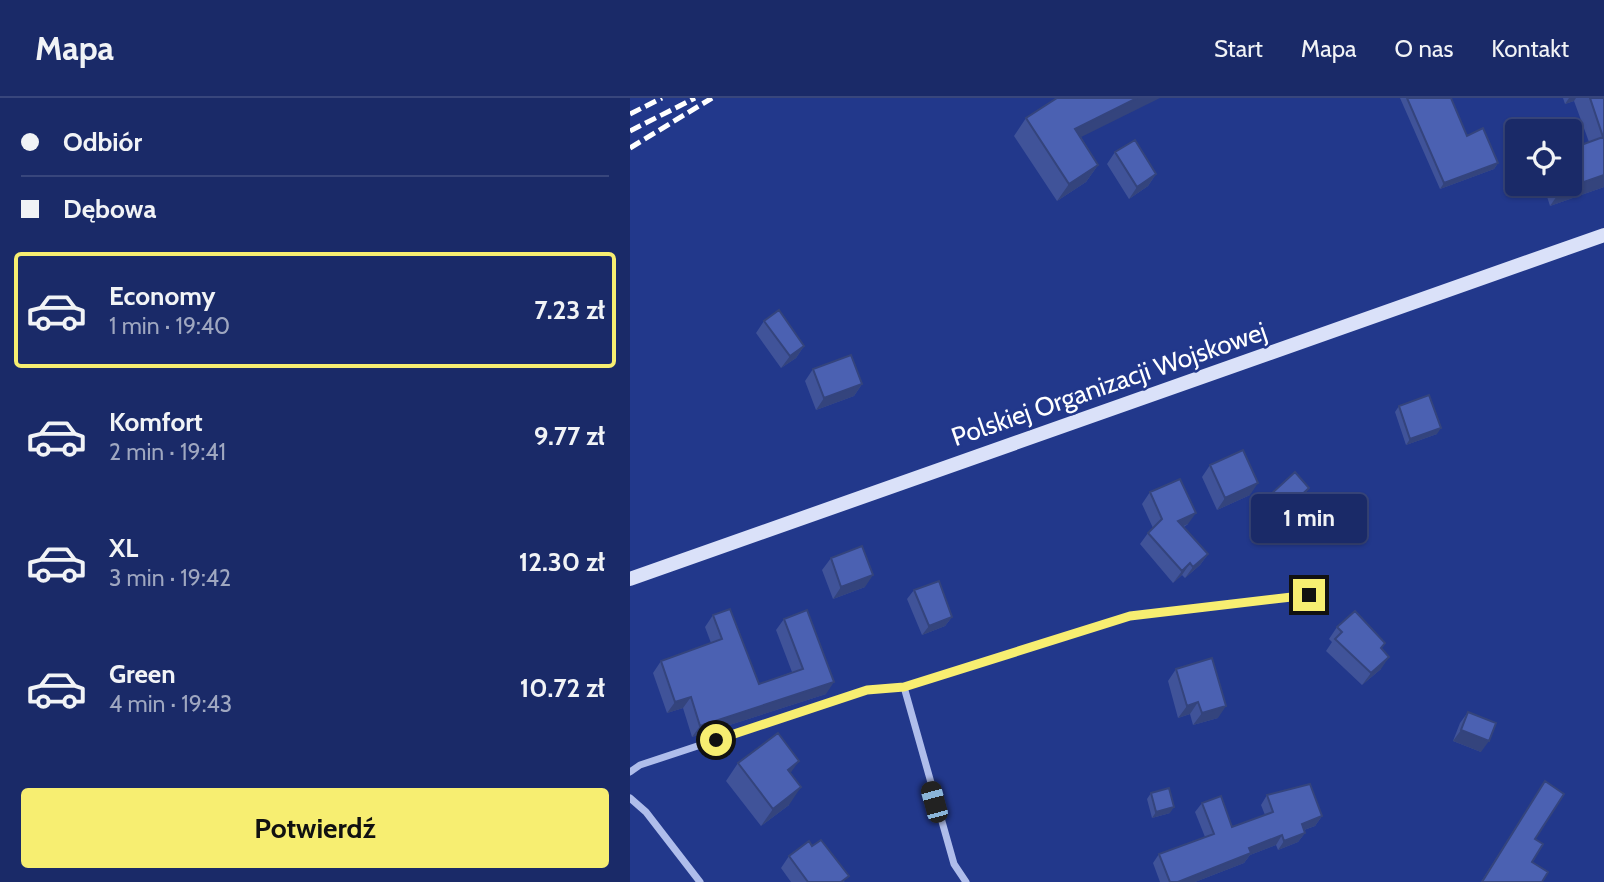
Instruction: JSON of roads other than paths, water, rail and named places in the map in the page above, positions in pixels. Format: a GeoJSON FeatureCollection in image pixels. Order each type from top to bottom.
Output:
{"type":"FeatureCollection","features":[{"type":"Feature","properties":{"kind":"main road","name":"Polskiej Organizacji Wojskowej"},"geometry":{"type":"LineString","coordinates":[[630,579],[1604,235]]}},
{"type":"Feature","properties":{"kind":"street"},"geometry":{"type":"LineString","coordinates":[[630,772],[640,765],[867,690],[904,687],[1130,616],[1309,595]]}},
{"type":"Feature","properties":{"kind":"street"},"geometry":{"type":"LineString","coordinates":[[904,687],[954,864],[966,882]]}},
{"type":"Feature","properties":{"kind":"street"},"geometry":{"type":"LineString","coordinates":[[630,798],[646,812],[700,882]]}},
{"type":"Feature","properties":{"kind":"railway"},"geometry":{"type":"LineString","coordinates":[[630,114],[662,98]]}},
{"type":"Feature","properties":{"kind":"railway"},"geometry":{"type":"LineString","coordinates":[[630,131],[695,98]]}},
{"type":"Feature","properties":{"kind":"railway"},"geometry":{"type":"LineString","coordinates":[[630,148],[712,98]]}}]}
